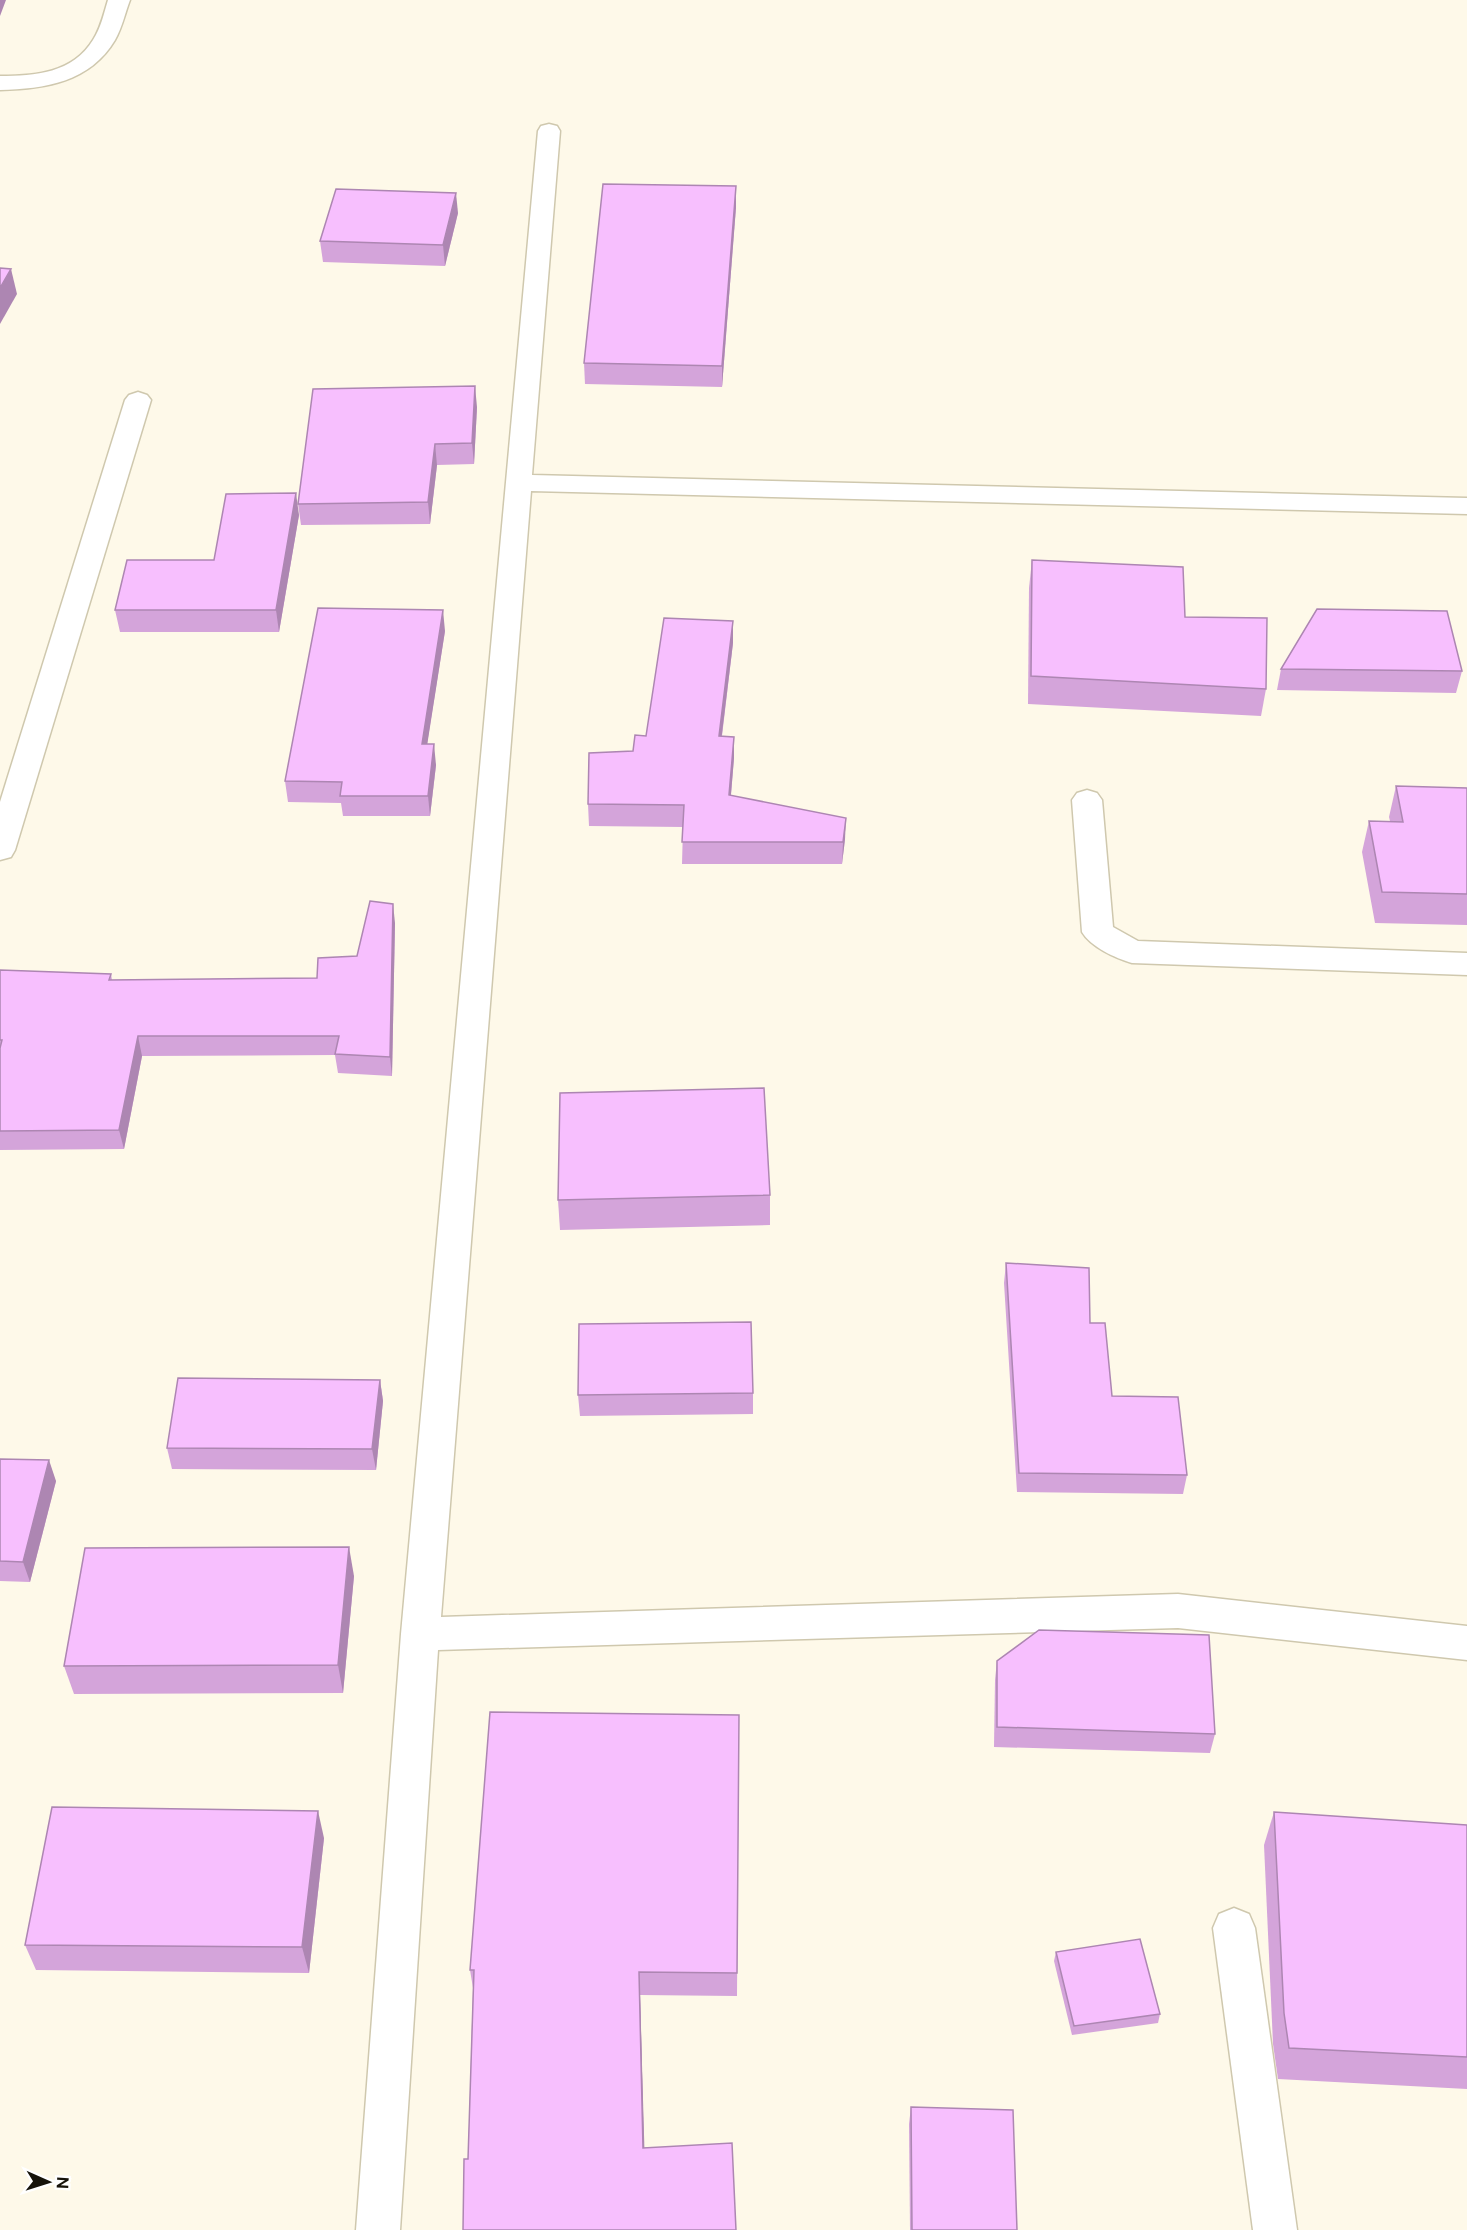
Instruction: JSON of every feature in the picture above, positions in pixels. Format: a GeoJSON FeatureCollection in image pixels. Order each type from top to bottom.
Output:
{"type":"FeatureCollection","features":[{"type":"Feature","properties":{"kind":"street"},"geometry":{"type":"LineString","coordinates":[[0,83],[26,83],[63,77],[90,60],[105,39],[119,0]]}},
{"type":"Feature","properties":{"kind":"street"},"geometry":{"type":"LineString","coordinates":[[378,2230],[420,1634],[549,132]]}},
{"type":"Feature","properties":{"kind":"street"},"geometry":{"type":"LineString","coordinates":[[0,850],[138,400]]}},
{"type":"Feature","properties":{"kind":"street"},"geometry":{"type":"LineString","coordinates":[[518,483],[1467,506]]}},
{"type":"Feature","properties":{"kind":"street"},"geometry":{"type":"LineString","coordinates":[[1087,800],[1098,932],[1132,952],[1467,964]]}},
{"type":"Feature","properties":{"kind":"street"},"geometry":{"type":"LineString","coordinates":[[420,1634],[1178,1611],[1467,1643]]}},
{"type":"Feature","properties":{"kind":"street"},"geometry":{"type":"LineString","coordinates":[[1234,1928],[1275,2230]]}},
{"type":"Feature","properties":{"kind":"building"},"geometry":{"type":"Polygon","coordinates":[[[603,184],[736,186],[722,366],[584,363],[603,184]]]}},
{"type":"Feature","properties":{"kind":"building"},"geometry":{"type":"Polygon","coordinates":[[[336,189],[456,193],[443,245],[320,241],[336,189]]]}},
{"type":"Feature","properties":{"kind":"building"},"geometry":{"type":"Polygon","coordinates":[[[0,268],[11,269],[0,288],[0,268]]]}},
{"type":"Feature","properties":{"kind":"building"},"geometry":{"type":"Polygon","coordinates":[[[475,386],[472,443],[435,444],[428,502],[298,504],[313,389],[475,386]]]}},
{"type":"Feature","properties":{"kind":"building"},"geometry":{"type":"Polygon","coordinates":[[[296,493],[276,610],[115,610],[127,560],[214,560],[226,494],[296,493]]]}},
{"type":"Feature","properties":{"kind":"building"},"geometry":{"type":"Polygon","coordinates":[[[1032,560],[1183,567],[1185,617],[1267,618],[1266,689],[1031,676],[1032,560]]]}},
{"type":"Feature","properties":{"kind":"building"},"geometry":{"type":"Polygon","coordinates":[[[318,608],[443,610],[422,744],[434,744],[428,796],[340,796],[342,782],[285,781],[318,608]]]}},
{"type":"Feature","properties":{"kind":"building"},"geometry":{"type":"Polygon","coordinates":[[[1317,609],[1447,611],[1462,671],[1281,669],[1317,609]]]}},
{"type":"Feature","properties":{"kind":"building"},"geometry":{"type":"Polygon","coordinates":[[[664,618],[733,621],[719,736],[734,737],[729,795],[846,818],[843,842],[682,842],[684,805],[588,804],[589,753],[633,751],[635,735],[646,736],[664,618]]]}},
{"type":"Feature","properties":{"kind":"building"},"geometry":{"type":"Polygon","coordinates":[[[1396,786],[1467,788],[1467,894],[1382,892],[1369,821],[1403,822],[1396,786]]]}},
{"type":"Feature","properties":{"kind":"building"},"geometry":{"type":"Polygon","coordinates":[[[370,901],[393,904],[390,1057],[335,1054],[339,1036],[138,1036],[119,1130],[0,1131],[0,1048],[2,1040],[0,1040],[0,970],[111,974],[109,980],[317,978],[318,958],[357,956],[370,901]]]}},
{"type":"Feature","properties":{"kind":"building"},"geometry":{"type":"Polygon","coordinates":[[[764,1088],[770,1195],[558,1200],[560,1093],[764,1088]]]}},
{"type":"Feature","properties":{"kind":"building"},"geometry":{"type":"Polygon","coordinates":[[[1006,1263],[1089,1268],[1090,1323],[1105,1323],[1112,1396],[1178,1397],[1187,1475],[1019,1473],[1006,1263]]]}},
{"type":"Feature","properties":{"kind":"building"},"geometry":{"type":"Polygon","coordinates":[[[751,1322],[753,1393],[578,1395],[579,1324],[751,1322]]]}},
{"type":"Feature","properties":{"kind":"building"},"geometry":{"type":"Polygon","coordinates":[[[178,1378],[380,1380],[372,1449],[167,1448],[178,1378]]]}},
{"type":"Feature","properties":{"kind":"building"},"geometry":{"type":"Polygon","coordinates":[[[0,1459],[49,1460],[23,1562],[0,1561],[0,1459]]]}},
{"type":"Feature","properties":{"kind":"building"},"geometry":{"type":"Polygon","coordinates":[[[349,1547],[338,1665],[64,1666],[85,1548],[349,1547]]]}},
{"type":"Feature","properties":{"kind":"building"},"geometry":{"type":"Polygon","coordinates":[[[1039,1630],[1209,1635],[1215,1734],[997,1727],[997,1661],[1039,1630]]]}},
{"type":"Feature","properties":{"kind":"building"},"geometry":{"type":"Polygon","coordinates":[[[490,1712],[739,1715],[737,1973],[639,1972],[643,2148],[732,2143],[736,2230],[463,2230],[464,2159],[468,2159],[474,1970],[470,1970],[490,1712]]]}},
{"type":"Feature","properties":{"kind":"building"},"geometry":{"type":"Polygon","coordinates":[[[52,1807],[318,1811],[302,1947],[25,1945],[52,1807]]]}},
{"type":"Feature","properties":{"kind":"building"},"geometry":{"type":"Polygon","coordinates":[[[1274,1812],[1467,1825],[1467,2057],[1289,2048],[1284,2013],[1274,1812]]]}},
{"type":"Feature","properties":{"kind":"building"},"geometry":{"type":"Polygon","coordinates":[[[1140,1939],[1160,2014],[1074,2026],[1056,1952],[1140,1939]]]}},
{"type":"Feature","properties":{"kind":"building"},"geometry":{"type":"Polygon","coordinates":[[[911,2107],[1013,2110],[1017,2230],[912,2230],[911,2107]]]}}]}
